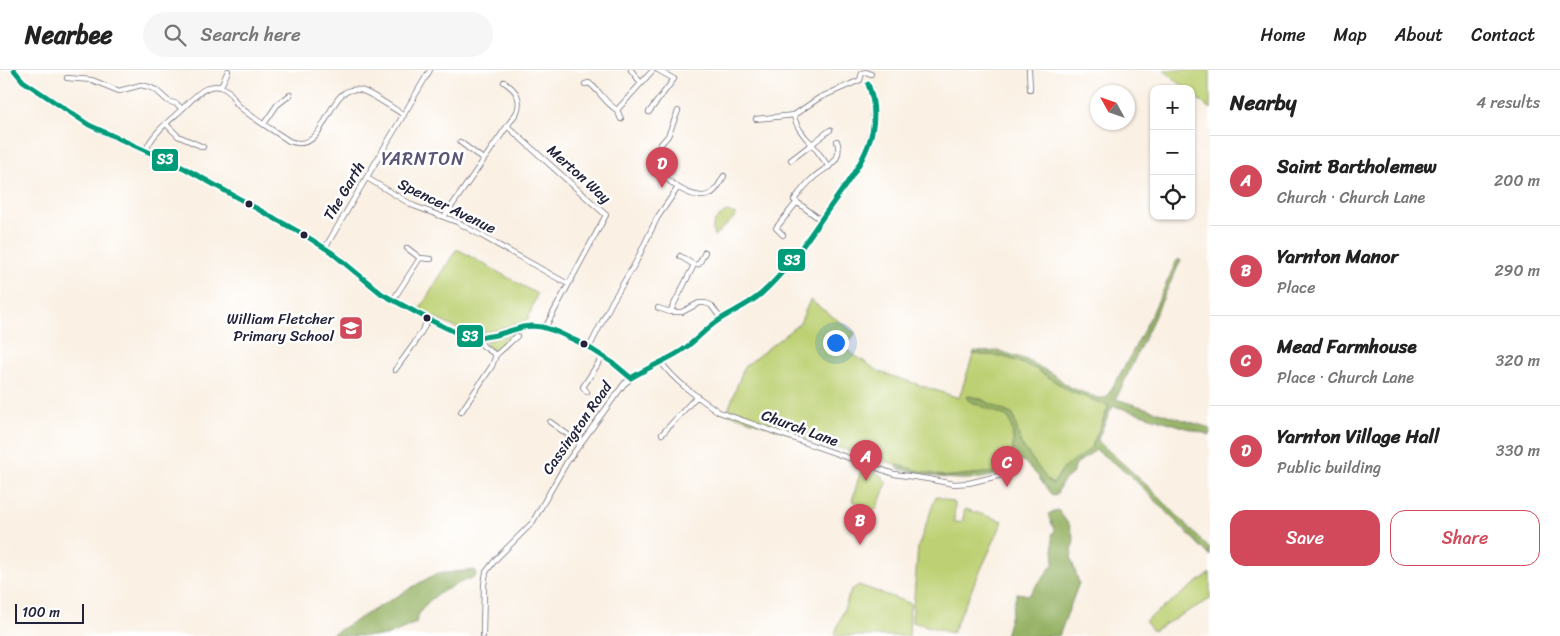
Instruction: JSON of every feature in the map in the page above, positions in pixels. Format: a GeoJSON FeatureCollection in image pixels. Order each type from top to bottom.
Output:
{"type":"FeatureCollection","features":[{"type":"Feature","properties":{"kind":"street"},"geometry":{"type":"LineString","coordinates":[[14,70],[19,78],[87,124],[146,150],[218,186],[294,228],[325,248],[373,287],[429,319],[464,336],[479,338],[533,326],[545,328],[603,356],[622,368],[631,378]]}},
{"type":"Feature","properties":{"kind":"street","name":"The Garth"},"geometry":{"type":"LineString","coordinates":[[325,248],[430,70]]}},
{"type":"Feature","properties":{"kind":"street"},"geometry":{"type":"LineString","coordinates":[[631,70],[641,83]]}},
{"type":"Feature","properties":{"kind":"street"},"geometry":{"type":"LineString","coordinates":[[616,110],[653,70]]}},
{"type":"Feature","properties":{"kind":"street"},"geometry":{"type":"LineString","coordinates":[[649,112],[674,79],[658,70]]}},
{"type":"Feature","properties":{"kind":"street"},"geometry":{"type":"LineString","coordinates":[[860,80],[860,75],[864,71],[871,74],[876,70]]}},
{"type":"Feature","properties":{"kind":"street"},"geometry":{"type":"LineString","coordinates":[[1029,70],[1030,89]]}},
{"type":"Feature","properties":{"kind":"street"},"geometry":{"type":"LineString","coordinates":[[221,86],[228,71]]}},
{"type":"Feature","properties":{"kind":"street","name":"Cassington Road"},"geometry":{"type":"LineString","coordinates":[[483,636],[486,572],[496,559],[532,523],[559,474],[619,390],[641,371],[685,349],[721,319],[747,305],[768,288],[800,249],[859,165],[872,127],[873,98],[868,84],[872,80],[871,74]]}},
{"type":"Feature","properties":{"kind":"street"},"geometry":{"type":"LineString","coordinates":[[67,78],[92,80],[119,90],[149,86],[182,109]]}},
{"type":"Feature","properties":{"kind":"street"},"geometry":{"type":"LineString","coordinates":[[860,80],[868,84]]}},
{"type":"Feature","properties":{"kind":"street"},"geometry":{"type":"LineString","coordinates":[[756,119],[794,115],[819,98],[860,80]]}},
{"type":"Feature","properties":{"kind":"street"},"geometry":{"type":"LineString","coordinates":[[444,217],[517,112],[519,98],[511,86],[504,82]]}},
{"type":"Feature","properties":{"kind":"street"},"geometry":{"type":"LineString","coordinates":[[585,84],[589,83],[596,89],[604,100],[616,110],[621,120]]}},
{"type":"Feature","properties":{"kind":"street"},"geometry":{"type":"LineString","coordinates":[[146,150],[151,140],[166,124],[208,87],[221,86],[229,92],[238,106],[296,144],[306,142],[316,136],[340,96],[354,89],[362,90],[404,115]]}},
{"type":"Feature","properties":{"kind":"street"},"geometry":{"type":"LineString","coordinates":[[264,124],[277,105],[290,95]]}},
{"type":"Feature","properties":{"kind":"street"},"geometry":{"type":"LineString","coordinates":[[678,111],[668,136],[652,156],[655,163],[677,189],[704,196],[716,190],[723,178],[716,176]]}},
{"type":"Feature","properties":{"kind":"street"},"geometry":{"type":"LineString","coordinates":[[794,115],[794,119],[806,139],[828,166]]}},
{"type":"Feature","properties":{"kind":"street"},"geometry":{"type":"LineString","coordinates":[[166,124],[178,136],[204,147]]}},
{"type":"Feature","properties":{"kind":"street","name":"Merton Way"},"geometry":{"type":"LineString","coordinates":[[507,126],[606,215],[545,328]]}},
{"type":"Feature","properties":{"kind":"street"},"geometry":{"type":"LineString","coordinates":[[791,160],[830,130]]}},
{"type":"Feature","properties":{"kind":"street"},"geometry":{"type":"LineString","coordinates":[[821,220],[794,200],[808,182],[838,155],[837,141]]}},
{"type":"Feature","properties":{"kind":"street"},"geometry":{"type":"LineString","coordinates":[[460,142],[483,159]]}},
{"type":"Feature","properties":{"kind":"street","name":"Spencer Avenue"},"geometry":{"type":"LineString","coordinates":[[367,178],[414,206],[472,230],[568,284]]}},
{"type":"Feature","properties":{"kind":"street"},"geometry":{"type":"LineString","coordinates":[[589,348],[658,218],[677,189]]}},
{"type":"Feature","properties":{"kind":"street"},"geometry":{"type":"LineString","coordinates":[[784,234],[776,228],[797,202]]}},
{"type":"Feature","properties":{"kind":"street"},"geometry":{"type":"LineString","coordinates":[[406,248],[420,258],[431,259]]}},
{"type":"Feature","properties":{"kind":"street"},"geometry":{"type":"LineString","coordinates":[[670,312],[694,265],[699,264],[705,252]]}},
{"type":"Feature","properties":{"kind":"street"},"geometry":{"type":"LineString","coordinates":[[680,256],[694,265]]}},
{"type":"Feature","properties":{"kind":"street"},"geometry":{"type":"LineString","coordinates":[[393,300],[420,258]]}},
{"type":"Feature","properties":{"kind":"street"},"geometry":{"type":"LineString","coordinates":[[658,308],[670,312],[682,312],[699,303],[705,303],[710,305],[721,319]]}},
{"type":"Feature","properties":{"kind":"street"},"geometry":{"type":"LineString","coordinates":[[395,370],[416,346],[429,319]]}},
{"type":"Feature","properties":{"kind":"street"},"geometry":{"type":"LineString","coordinates":[[461,412],[492,366],[496,355],[517,336]]}},
{"type":"Feature","properties":{"kind":"street"},"geometry":{"type":"LineString","coordinates":[[479,338],[483,346],[496,355]]}},
{"type":"Feature","properties":{"kind":"street"},"geometry":{"type":"LineString","coordinates":[[583,387],[603,356]]}},
{"type":"Feature","properties":{"kind":"street","name":"Church Lane"},"geometry":{"type":"LineString","coordinates":[[661,362],[697,396],[719,412],[889,473],[954,484],[969,483],[1006,474]]}},
{"type":"Feature","properties":{"kind":"street"},"geometry":{"type":"LineString","coordinates":[[399,364],[405,368]]}},
{"type":"Feature","properties":{"kind":"street"},"geometry":{"type":"LineString","coordinates":[[576,385],[583,387],[587,392]]}},
{"type":"Feature","properties":{"kind":"street"},"geometry":{"type":"LineString","coordinates":[[662,434],[697,396]]}},
{"type":"Feature","properties":{"kind":"street"},"geometry":{"type":"LineString","coordinates":[[550,422],[581,444]]}},
{"type":"Feature","properties":{"kind":"street"},"geometry":{"type":"LineString","coordinates":[[552,432],[556,426]]}},
{"type":"Feature","properties":{"kind":"green space"},"geometry":{"type":"Polygon","coordinates":[[[1164,70],[1210,70],[1210,109],[1195,96],[1195,85],[1181,85],[1164,70]]]}},
{"type":"Feature","properties":{"kind":"green space"},"geometry":{"type":"Polygon","coordinates":[[[727,211],[737,215],[714,236],[713,227],[717,218],[727,211]]]}},
{"type":"Feature","properties":{"kind":"green space"},"geometry":{"type":"Polygon","coordinates":[[[456,250],[537,294],[528,319],[493,331],[471,332],[451,326],[419,310],[456,250]]]}},
{"type":"Feature","properties":{"kind":"green space"},"geometry":{"type":"Polygon","coordinates":[[[1177,260],[1181,260],[1116,399],[1210,428],[1210,435],[1114,406],[1098,439],[1210,549],[1210,556],[1129,474],[1096,450],[1076,464],[1072,474],[1062,482],[1057,494],[1053,495],[1022,460],[1010,469],[983,478],[969,479],[954,479],[926,475],[899,469],[895,465],[947,477],[995,472],[1009,466],[1013,442],[1012,429],[1008,417],[969,401],[966,398],[968,396],[980,399],[1013,415],[1021,444],[1049,482],[1053,484],[1068,464],[1092,446],[1109,406],[1071,392],[1036,369],[1016,361],[1001,356],[973,354],[974,352],[1000,351],[1027,360],[1056,376],[1069,387],[1098,398],[1106,398],[1144,330],[1177,260]]]}},
{"type":"Feature","properties":{"kind":"green space"},"geometry":{"type":"Polygon","coordinates":[[[810,300],[855,333],[845,349],[880,372],[959,398],[974,352],[980,355],[1001,356],[1016,361],[1036,369],[1071,392],[1109,405],[1092,446],[1061,471],[1053,484],[1049,482],[1021,444],[1013,415],[981,399],[968,396],[1009,415],[1013,441],[1010,466],[995,472],[940,477],[801,437],[727,413],[744,367],[800,323],[810,300]]]}},
{"type":"Feature","properties":{"kind":"green space"},"geometry":{"type":"Polygon","coordinates":[[[522,331],[496,351],[489,348],[485,341],[522,331]]]}},
{"type":"Feature","properties":{"kind":"green space"},"geometry":{"type":"Polygon","coordinates":[[[862,466],[882,476],[887,483],[876,510],[852,501],[862,466]]]}},
{"type":"Feature","properties":{"kind":"green space"},"geometry":{"type":"Polygon","coordinates":[[[936,496],[955,503],[954,522],[962,522],[965,509],[1003,521],[952,633],[912,622],[918,547],[936,496]]]}},
{"type":"Feature","properties":{"kind":"green space"},"geometry":{"type":"Polygon","coordinates":[[[1058,510],[1070,526],[1074,539],[1071,558],[1079,583],[1059,636],[1005,636],[1017,593],[1029,595],[1054,563],[1052,533],[1055,532],[1048,514],[1058,510]]]}},
{"type":"Feature","properties":{"kind":"green space"},"geometry":{"type":"Polygon","coordinates":[[[475,570],[476,576],[449,588],[432,599],[419,614],[416,623],[386,636],[329,636],[435,574],[475,570]]]}},
{"type":"Feature","properties":{"kind":"green space"},"geometry":{"type":"Polygon","coordinates":[[[1210,573],[1210,599],[1153,631],[1145,621],[1210,573]]]}},
{"type":"Feature","properties":{"kind":"green space"},"geometry":{"type":"Polygon","coordinates":[[[859,585],[912,604],[909,613],[909,636],[834,636],[851,590],[859,585]]]}},
{"type":"Feature","properties":{"kind":"transit line","name":"S3"},"geometry":{"type":"LineString","coordinates":[[14,70],[23,81],[89,125],[186,169],[306,236],[331,252],[382,294],[430,320],[459,334],[478,338],[523,327],[542,327],[585,345],[613,363],[631,378]]}},
{"type":"Feature","properties":{"kind":"transit line","name":"S3"},"geometry":{"type":"LineString","coordinates":[[631,378],[681,351],[714,324],[756,298],[787,267],[855,172],[864,156],[874,122],[873,104],[868,84]]}},
{"type":"Feature","properties":{"kind":"place","name":"Yarnton Village Hall"},"geometry":{"type":"Point","coordinates":[662,188]}},
{"type":"Feature","properties":{"kind":"place","name":"William Fletcher Primary School"},"geometry":{"type":"Point","coordinates":[351,328]}},
{"type":"Feature","properties":{"kind":"place","name":"Saint Bartholemew"},"geometry":{"type":"Point","coordinates":[866,481]}},
{"type":"Feature","properties":{"kind":"place","name":"Mead Farmhouse"},"geometry":{"type":"Point","coordinates":[1007,487]}},
{"type":"Feature","properties":{"kind":"place","name":"Yarnton Manor"},"geometry":{"type":"Point","coordinates":[860,545]}},
{"type":"Feature","properties":{"kind":"district","name":"YARNTON"},"geometry":{"type":"Point","coordinates":[423,159]}}]}
